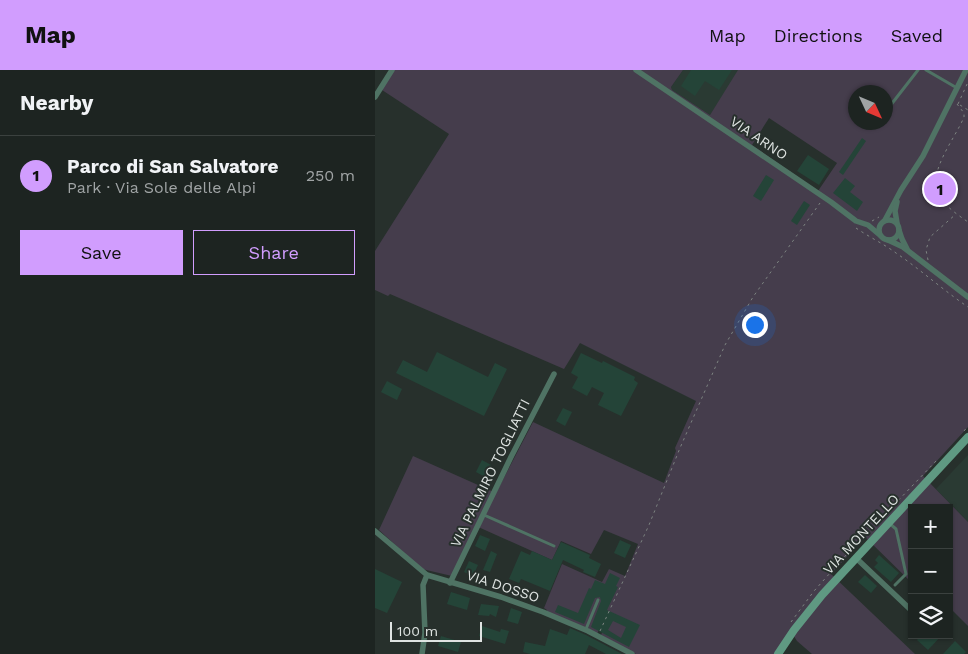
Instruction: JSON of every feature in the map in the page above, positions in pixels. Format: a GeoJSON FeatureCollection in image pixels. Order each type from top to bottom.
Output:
{"type":"FeatureCollection","features":[{"type":"Feature","properties":{"kind":"street"},"geometry":{"type":"LineString","coordinates":[[375,97],[392,70]]}},
{"type":"Feature","properties":{"kind":"street","name":"VIA ARNO"},"geometry":{"type":"LineString","coordinates":[[636,70],[831,202],[856,221],[868,223],[881,236]]}},
{"type":"Feature","properties":{"kind":"street"},"geometry":{"type":"LineString","coordinates":[[966,70],[923,156],[883,219],[879,230],[881,236],[898,244],[968,297]]}},
{"type":"Feature","properties":{"kind":"street"},"geometry":{"type":"LineString","coordinates":[[901,190],[895,211],[897,223],[906,247],[912,254]]}},
{"type":"Feature","properties":{"kind":"street"},"geometry":{"type":"LineString","coordinates":[[868,223],[883,219],[892,220],[897,223]]}},
{"type":"Feature","properties":{"kind":"street"},"geometry":{"type":"LineString","coordinates":[[888,240],[896,237],[899,230]]}},
{"type":"Feature","properties":{"kind":"street","name":"VIA PALMIRO TOGLIATTI"},"geometry":{"type":"LineString","coordinates":[[450,583],[554,374]]}},
{"type":"Feature","properties":{"kind":"street","name":"VIA MONTELLO"},"geometry":{"type":"LineString","coordinates":[[778,654],[794,630],[822,595],[968,437]]}},
{"type":"Feature","properties":{"kind":"street","name":"VIA DOSSO"},"geometry":{"type":"LineString","coordinates":[[375,531],[427,575],[501,597],[543,612],[598,636],[632,654]]}},
{"type":"Feature","properties":{"kind":"street"},"geometry":{"type":"LineString","coordinates":[[856,558],[908,607]]}},
{"type":"Feature","properties":{"kind":"street"},"geometry":{"type":"LineString","coordinates":[[422,654],[425,633],[423,585],[427,575]]}},
{"type":"Feature","properties":{"kind":"lane"},"geometry":{"type":"LineString","coordinates":[[893,102],[918,70]]}},
{"type":"Feature","properties":{"kind":"lane"},"geometry":{"type":"LineString","coordinates":[[926,70],[957,88]]}},
{"type":"Feature","properties":{"kind":"lane"},"geometry":{"type":"LineString","coordinates":[[483,515],[554,546]]}},
{"type":"Feature","properties":{"kind":"lane"},"geometry":{"type":"LineString","coordinates":[[889,522],[896,529],[906,574],[895,585]]}},
{"type":"Feature","properties":{"kind":"lane"},"geometry":{"type":"LineString","coordinates":[[585,630],[598,600]]}},
{"type":"Feature","properties":{"kind":"path"},"geometry":{"type":"LineString","coordinates":[[957,104],[968,82]]}},
{"type":"Feature","properties":{"kind":"path"},"geometry":{"type":"LineString","coordinates":[[957,104],[968,110]]}},
{"type":"Feature","properties":{"kind":"path"},"geometry":{"type":"LineString","coordinates":[[957,104],[964,113],[964,117],[936,172],[935,179],[939,196],[968,222]]}},
{"type":"Feature","properties":{"kind":"path"},"geometry":{"type":"LineString","coordinates":[[598,636],[649,525],[683,440],[725,345],[753,297],[820,203]]}},
{"type":"Feature","properties":{"kind":"path"},"geometry":{"type":"LineString","coordinates":[[927,263],[926,250],[930,237],[956,213]]}},
{"type":"Feature","properties":{"kind":"path"},"geometry":{"type":"LineString","coordinates":[[868,223],[883,219]]}},
{"type":"Feature","properties":{"kind":"path"},"geometry":{"type":"LineString","coordinates":[[865,234],[895,252],[968,307]]}},
{"type":"Feature","properties":{"kind":"shaded area"},"geometry":{"type":"Polygon","coordinates":[[[390,70],[683,70],[671,87],[672,90],[710,115],[738,70],[968,70],[968,427],[923,476],[950,504],[908,504],[908,579],[865,537],[831,574],[915,654],[812,654],[797,641],[790,630],[776,654],[636,654],[601,635],[611,613],[608,611],[597,634],[546,612],[547,610],[544,608],[562,564],[602,582],[609,569],[625,576],[638,544],[604,530],[591,554],[561,541],[552,560],[476,526],[452,576],[422,569],[379,530],[413,456],[496,493],[533,422],[664,483],[676,451],[675,448],[696,401],[580,343],[564,369],[390,294],[388,296],[375,290],[375,251],[449,134],[379,88],[390,70]],[[769,118],[752,145],[818,191],[837,163],[769,118]]]}},
{"type":"Feature","properties":{"kind":"shaded area"},"geometry":{"type":"Polygon","coordinates":[[[683,70],[739,71],[710,115],[672,90],[671,87],[683,70]]]}},
{"type":"Feature","properties":{"kind":"shaded area"},"geometry":{"type":"Polygon","coordinates":[[[968,455],[968,522],[953,507],[953,504],[951,504],[936,489],[968,455]]]}},
{"type":"Feature","properties":{"kind":"shaded area"},"geometry":{"type":"Polygon","coordinates":[[[953,507],[968,522],[968,626],[953,611],[953,507]]]}},
{"type":"Feature","properties":{"kind":"building"},"geometry":{"type":"Polygon","coordinates":[[[691,70],[732,70],[719,90],[705,81],[695,96],[681,86],[691,70]]]}},
{"type":"Feature","properties":{"kind":"building"},"geometry":{"type":"Polygon","coordinates":[[[862,138],[866,141],[843,175],[839,172],[862,138]]]}},
{"type":"Feature","properties":{"kind":"building"},"geometry":{"type":"Polygon","coordinates":[[[808,155],[829,169],[819,185],[797,171],[808,155]]]}},
{"type":"Feature","properties":{"kind":"building"},"geometry":{"type":"Polygon","coordinates":[[[766,175],[774,180],[761,201],[753,196],[766,175]]]}},
{"type":"Feature","properties":{"kind":"building"},"geometry":{"type":"Polygon","coordinates":[[[845,178],[855,186],[850,192],[863,202],[857,211],[833,193],[845,178]]]}},
{"type":"Feature","properties":{"kind":"building"},"geometry":{"type":"Polygon","coordinates":[[[804,201],[810,205],[797,225],[791,221],[804,201]]]}},
{"type":"Feature","properties":{"kind":"building"},"geometry":{"type":"Polygon","coordinates":[[[437,352],[488,377],[495,363],[507,369],[484,416],[396,373],[403,360],[427,372],[437,352]]]}},
{"type":"Feature","properties":{"kind":"building"},"geometry":{"type":"Polygon","coordinates":[[[581,353],[602,363],[603,361],[635,377],[634,380],[638,383],[621,416],[598,405],[604,393],[592,387],[587,396],[572,388],[578,377],[571,373],[581,353]]]}},
{"type":"Feature","properties":{"kind":"building"},"geometry":{"type":"Polygon","coordinates":[[[387,381],[402,389],[397,400],[381,392],[387,381]]]}},
{"type":"Feature","properties":{"kind":"building"},"geometry":{"type":"Polygon","coordinates":[[[563,408],[572,412],[565,426],[556,421],[563,408]]]}},
{"type":"Feature","properties":{"kind":"building"},"geometry":{"type":"Polygon","coordinates":[[[482,460],[491,465],[485,477],[476,472],[482,460]]]}},
{"type":"Feature","properties":{"kind":"building"},"geometry":{"type":"Polygon","coordinates":[[[480,535],[490,539],[485,551],[475,546],[480,535]]]}},
{"type":"Feature","properties":{"kind":"building"},"geometry":{"type":"Polygon","coordinates":[[[620,540],[631,545],[625,558],[614,553],[620,540]]]}},
{"type":"Feature","properties":{"kind":"building"},"geometry":{"type":"Polygon","coordinates":[[[561,542],[590,555],[589,558],[601,564],[595,577],[563,560],[550,591],[521,579],[519,583],[509,579],[521,551],[530,555],[532,551],[552,560],[561,542]]]}},
{"type":"Feature","properties":{"kind":"building"},"geometry":{"type":"Polygon","coordinates":[[[491,551],[497,554],[490,572],[483,570],[491,551]]]}},
{"type":"Feature","properties":{"kind":"building"},"geometry":{"type":"Polygon","coordinates":[[[879,555],[899,573],[891,582],[874,567],[878,563],[875,560],[879,555]]]}},
{"type":"Feature","properties":{"kind":"building"},"geometry":{"type":"Polygon","coordinates":[[[469,561],[478,565],[473,576],[464,572],[469,561]]]}},
{"type":"Feature","properties":{"kind":"building"},"geometry":{"type":"Polygon","coordinates":[[[375,569],[402,582],[387,613],[375,608],[375,569]]]}},
{"type":"Feature","properties":{"kind":"building"},"geometry":{"type":"Polygon","coordinates":[[[610,573],[620,578],[616,586],[618,587],[607,610],[640,625],[629,647],[591,627],[601,601],[600,597],[595,598],[584,624],[555,612],[558,605],[578,613],[589,588],[591,589],[595,580],[605,584],[610,573]],[[613,621],[608,630],[621,638],[626,627],[613,621]]]}},
{"type":"Feature","properties":{"kind":"building"},"geometry":{"type":"Polygon","coordinates":[[[865,575],[877,586],[871,593],[858,582],[865,575]]]}},
{"type":"Feature","properties":{"kind":"building"},"geometry":{"type":"Polygon","coordinates":[[[451,592],[470,598],[467,610],[447,604],[451,592]]]}},
{"type":"Feature","properties":{"kind":"building"},"geometry":{"type":"Polygon","coordinates":[[[481,604],[499,606],[496,617],[490,614],[489,616],[478,615],[481,604]]]}},
{"type":"Feature","properties":{"kind":"building"},"geometry":{"type":"Polygon","coordinates":[[[511,608],[522,612],[518,624],[507,621],[511,608]]]}},
{"type":"Feature","properties":{"kind":"building"},"geometry":{"type":"Polygon","coordinates":[[[482,626],[500,632],[501,629],[509,631],[505,644],[479,636],[482,626]]]}},
{"type":"Feature","properties":{"kind":"building"},"geometry":{"type":"Polygon","coordinates":[[[570,628],[622,654],[606,654],[589,645],[585,654],[530,654],[523,652],[525,642],[545,646],[550,629],[567,635],[570,628]]]}},
{"type":"Feature","properties":{"kind":"building"},"geometry":{"type":"Polygon","coordinates":[[[441,636],[461,642],[458,652],[438,646],[441,636]]]}},
{"type":"Feature","properties":{"kind":"building"},"geometry":{"type":"Polygon","coordinates":[[[918,639],[938,639],[928,650],[918,639]]]}},
{"type":"Feature","properties":{"kind":"building"},"geometry":{"type":"Polygon","coordinates":[[[955,641],[966,652],[964,654],[943,654],[955,641]]]}},
{"type":"Feature","properties":{"kind":"place","name":"Parco di San Salvatore"},"geometry":{"type":"Point","coordinates":[940,189]}}]}
